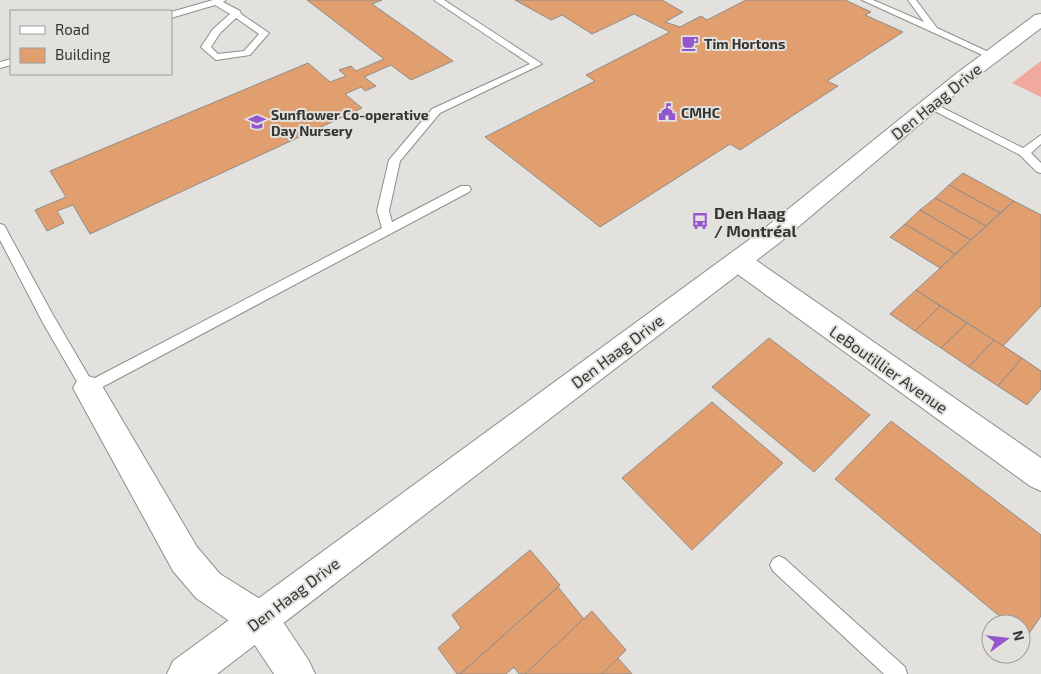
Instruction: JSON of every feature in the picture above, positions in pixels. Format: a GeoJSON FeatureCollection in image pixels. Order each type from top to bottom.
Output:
{"type":"FeatureCollection","features":[{"type":"Feature","properties":{"kind":"street","name":"Den Haag Drive"},"geometry":{"type":"LineString","coordinates":[[186,674],[770,237],[931,105],[1041,19]]}},
{"type":"Feature","properties":{"kind":"street","name":"LeBoutillier Avenue"},"geometry":{"type":"LineString","coordinates":[[738,260],[1041,476]]}},
{"type":"Feature","properties":{"kind":"street"},"geometry":{"type":"LineString","coordinates":[[88,388],[185,560],[208,586],[260,620],[296,674]]}},
{"type":"Feature","properties":{"kind":"lane"},"geometry":{"type":"LineString","coordinates":[[388,229],[383,211],[395,160],[436,111],[537,64],[438,0]]}},
{"type":"Feature","properties":{"kind":"lane"},"geometry":{"type":"LineString","coordinates":[[866,0],[992,56]]}},
{"type":"Feature","properties":{"kind":"lane"},"geometry":{"type":"LineString","coordinates":[[912,0],[933,30]]}},
{"type":"Feature","properties":{"kind":"lane"},"geometry":{"type":"LineString","coordinates":[[172,15],[220,1],[264,33],[248,53],[216,57],[206,47],[216,31],[236,13]]}},
{"type":"Feature","properties":{"kind":"lane"},"geometry":{"type":"LineString","coordinates":[[931,105],[1024,153],[1041,169]]}},
{"type":"Feature","properties":{"kind":"lane"},"geometry":{"type":"LineString","coordinates":[[1024,153],[1041,138]]}},
{"type":"Feature","properties":{"kind":"lane"},"geometry":{"type":"LineString","coordinates":[[0,228],[48,319],[88,388],[464,189]]}},
{"type":"Feature","properties":{"kind":"lane"},"geometry":{"type":"LineString","coordinates":[[779,565],[898,674]]}},
{"type":"Feature","properties":{"kind":"shaded area"},"geometry":{"type":"Polygon","coordinates":[[[1041,61],[1041,97],[1012,83],[1041,61]]]}},
{"type":"Feature","properties":{"kind":"building"},"geometry":{"type":"Polygon","coordinates":[[[307,0],[382,0],[372,4],[453,61],[411,80],[391,65],[364,77],[376,86],[365,91],[361,87],[345,94],[362,108],[90,234],[73,205],[57,211],[64,223],[47,231],[35,210],[66,197],[50,171],[308,63],[330,82],[346,76],[339,70],[351,66],[356,71],[384,59],[307,0]]]}},
{"type":"Feature","properties":{"kind":"building","name":"CMHC"},"geometry":{"type":"Polygon","coordinates":[[[515,0],[662,0],[683,12],[665,22],[680,27],[701,16],[707,20],[746,0],[845,0],[871,12],[865,15],[903,32],[827,81],[838,86],[740,150],[730,144],[600,227],[485,137],[595,81],[586,75],[670,32],[634,14],[592,34],[562,15],[551,20],[515,0]]]}},
{"type":"Feature","properties":{"kind":"building"},"geometry":{"type":"Polygon","coordinates":[[[963,173],[1014,201],[1000,213],[949,185],[963,173]]]}},
{"type":"Feature","properties":{"kind":"building"},"geometry":{"type":"Polygon","coordinates":[[[949,185],[1000,213],[986,226],[935,198],[949,185]]]}},
{"type":"Feature","properties":{"kind":"building"},"geometry":{"type":"Polygon","coordinates":[[[935,198],[986,226],[971,240],[920,210],[935,198]]]}},
{"type":"Feature","properties":{"kind":"building"},"geometry":{"type":"Polygon","coordinates":[[[1014,201],[1041,215],[1041,306],[1003,346],[916,290],[1014,201]]]}},
{"type":"Feature","properties":{"kind":"building"},"geometry":{"type":"Polygon","coordinates":[[[920,210],[971,240],[955,254],[905,224],[920,210]]]}},
{"type":"Feature","properties":{"kind":"building"},"geometry":{"type":"Polygon","coordinates":[[[905,224],[955,254],[940,268],[890,237],[905,224]]]}},
{"type":"Feature","properties":{"kind":"building"},"geometry":{"type":"Polygon","coordinates":[[[916,290],[940,306],[915,331],[890,314],[916,290]]]}},
{"type":"Feature","properties":{"kind":"building"},"geometry":{"type":"Polygon","coordinates":[[[940,306],[967,323],[941,348],[915,331],[940,306]]]}},
{"type":"Feature","properties":{"kind":"building"},"geometry":{"type":"Polygon","coordinates":[[[967,323],[994,340],[969,367],[941,348],[967,323]]]}},
{"type":"Feature","properties":{"kind":"building"},"geometry":{"type":"Polygon","coordinates":[[[769,338],[870,415],[814,472],[712,387],[769,338]]]}},
{"type":"Feature","properties":{"kind":"building"},"geometry":{"type":"Polygon","coordinates":[[[994,340],[1022,358],[998,386],[969,367],[994,340]]]}},
{"type":"Feature","properties":{"kind":"building"},"geometry":{"type":"Polygon","coordinates":[[[1022,358],[1041,371],[1041,389],[1027,405],[998,386],[1022,358]]]}},
{"type":"Feature","properties":{"kind":"building"},"geometry":{"type":"Polygon","coordinates":[[[712,402],[783,463],[692,550],[622,478],[712,402]]]}},
{"type":"Feature","properties":{"kind":"building"},"geometry":{"type":"Polygon","coordinates":[[[891,421],[1041,535],[1041,616],[1031,631],[1031,614],[997,614],[835,479],[891,421]]]}},
{"type":"Feature","properties":{"kind":"building"},"geometry":{"type":"Polygon","coordinates":[[[530,550],[560,585],[460,674],[457,674],[438,648],[461,628],[452,615],[530,550]]]}},
{"type":"Feature","properties":{"kind":"building"},"geometry":{"type":"Polygon","coordinates":[[[558,587],[584,619],[525,674],[519,674],[514,667],[506,674],[460,674],[558,587]]]}},
{"type":"Feature","properties":{"kind":"building"},"geometry":{"type":"Polygon","coordinates":[[[592,611],[626,650],[602,674],[525,674],[592,611]]]}},
{"type":"Feature","properties":{"kind":"building"},"geometry":{"type":"Polygon","coordinates":[[[618,658],[632,674],[602,674],[618,658]]]}},
{"type":"Feature","properties":{"kind":"place","name":"Tim Hortons"},"geometry":{"type":"Point","coordinates":[690,43]}},
{"type":"Feature","properties":{"kind":"place","name":"CMHC"},"geometry":{"type":"Point","coordinates":[667,112]}},
{"type":"Feature","properties":{"kind":"place","name":"Sunflower Co-operative Day Nursery"},"geometry":{"type":"Point","coordinates":[257,122]}},
{"type":"Feature","properties":{"kind":"place","name":"Den Haag / Montréal"},"geometry":{"type":"Point","coordinates":[700,221]}}]}
